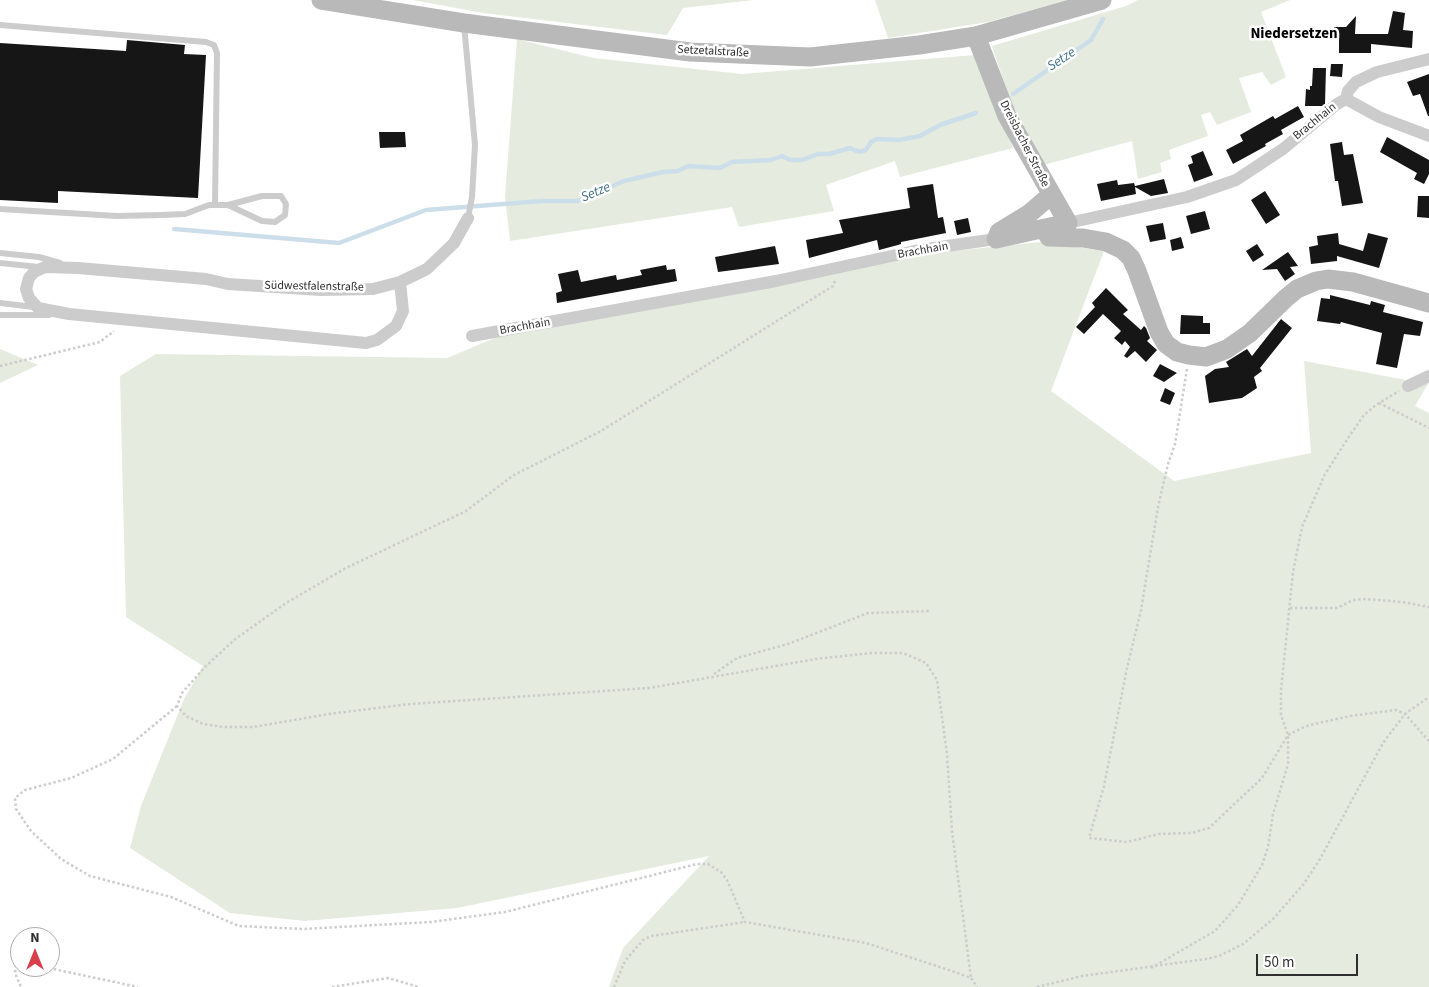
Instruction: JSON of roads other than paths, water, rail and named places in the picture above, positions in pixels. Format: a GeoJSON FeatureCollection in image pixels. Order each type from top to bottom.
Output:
{"type":"FeatureCollection","features":[{"type":"Feature","properties":{"kind":"street","name":"Setzetalstraße"},"geometry":{"type":"LineString","coordinates":[[321,0],[464,23],[690,52],[810,56],[918,45],[976,36],[1102,0]]}},
{"type":"Feature","properties":{"kind":"street","name":"Dreisbacher Straße"},"geometry":{"type":"LineString","coordinates":[[976,36],[1007,116],[1068,223]]}},
{"type":"Feature","properties":{"kind":"street"},"geometry":{"type":"LineString","coordinates":[[1429,59],[1377,72],[1356,82],[1348,91],[1346,99],[1378,117],[1429,136]]}},
{"type":"Feature","properties":{"kind":"street","name":"Brachhain"},"geometry":{"type":"LineString","coordinates":[[472,336],[776,282],[919,250],[996,239],[1187,197],[1236,180],[1283,149],[1337,104],[1346,99]]}},
{"type":"Feature","properties":{"kind":"street","name":"Dreisbacher Straße"},"geometry":{"type":"LineString","coordinates":[[996,239],[1000,232],[1030,213],[1051,195]]}},
{"type":"Feature","properties":{"kind":"street","name":"Südwestfalenstraße"},"geometry":{"type":"LineString","coordinates":[[45,267],[206,279],[228,284],[321,290],[374,289],[400,282],[426,269],[454,243],[468,218]]}},
{"type":"Feature","properties":{"kind":"street"},"geometry":{"type":"LineString","coordinates":[[1044,229],[1049,237],[1084,238],[1106,242],[1123,250],[1131,258],[1137,271],[1159,332],[1166,344],[1178,352],[1189,355],[1206,357],[1227,349],[1250,333],[1297,289],[1328,279],[1353,282],[1429,304]]}},
{"type":"Feature","properties":{"kind":"street"},"geometry":{"type":"LineString","coordinates":[[45,267],[34,272],[29,278],[26,289],[29,298],[38,308],[69,314],[366,343],[377,340],[396,326],[403,311],[400,282]]}},
{"type":"Feature","properties":{"kind":"street"},"geometry":{"type":"LineString","coordinates":[[1408,386],[1429,376]]}},
{"type":"Feature","properties":{"kind":"lane","name":"Südwestfalenstraße"},"geometry":{"type":"LineString","coordinates":[[464,23],[475,145],[472,199],[468,218]]}},
{"type":"Feature","properties":{"kind":"lane"},"geometry":{"type":"LineString","coordinates":[[0,25],[206,42],[214,45],[217,53],[215,205]]}},
{"type":"Feature","properties":{"kind":"lane"},"geometry":{"type":"LineString","coordinates":[[0,209],[116,216],[185,214],[208,205],[228,205],[262,196],[281,196],[286,204],[286,216],[275,222],[262,221],[228,205]]}},
{"type":"Feature","properties":{"kind":"lane"},"geometry":{"type":"LineString","coordinates":[[0,253],[39,257],[78,268]]}},
{"type":"Feature","properties":{"kind":"lane"},"geometry":{"type":"LineString","coordinates":[[0,263],[45,267]]}},
{"type":"Feature","properties":{"kind":"lane"},"geometry":{"type":"LineString","coordinates":[[0,303],[38,308]]}},
{"type":"Feature","properties":{"kind":"lane"},"geometry":{"type":"LineString","coordinates":[[0,315],[69,314]]}},
{"type":"Feature","properties":{"kind":"waterway","name":"Setze"},"geometry":{"type":"LineString","coordinates":[[1013,94],[1091,40],[1103,19]]}},
{"type":"Feature","properties":{"kind":"waterway","name":"Setze"},"geometry":{"type":"LineString","coordinates":[[174,229],[339,243],[426,210],[542,201],[578,201],[624,181],[663,172],[678,171],[688,166],[720,168],[732,162],[771,160],[782,156],[790,160],[802,160],[818,154],[829,154],[850,148],[859,152],[866,150],[871,142],[877,139],[899,140],[920,136],[940,125],[976,113]]}},
{"type":"Feature","properties":{"kind":"district","name":"Niedersetzen"},"geometry":{"type":"Point","coordinates":[1294,35]}}]}
